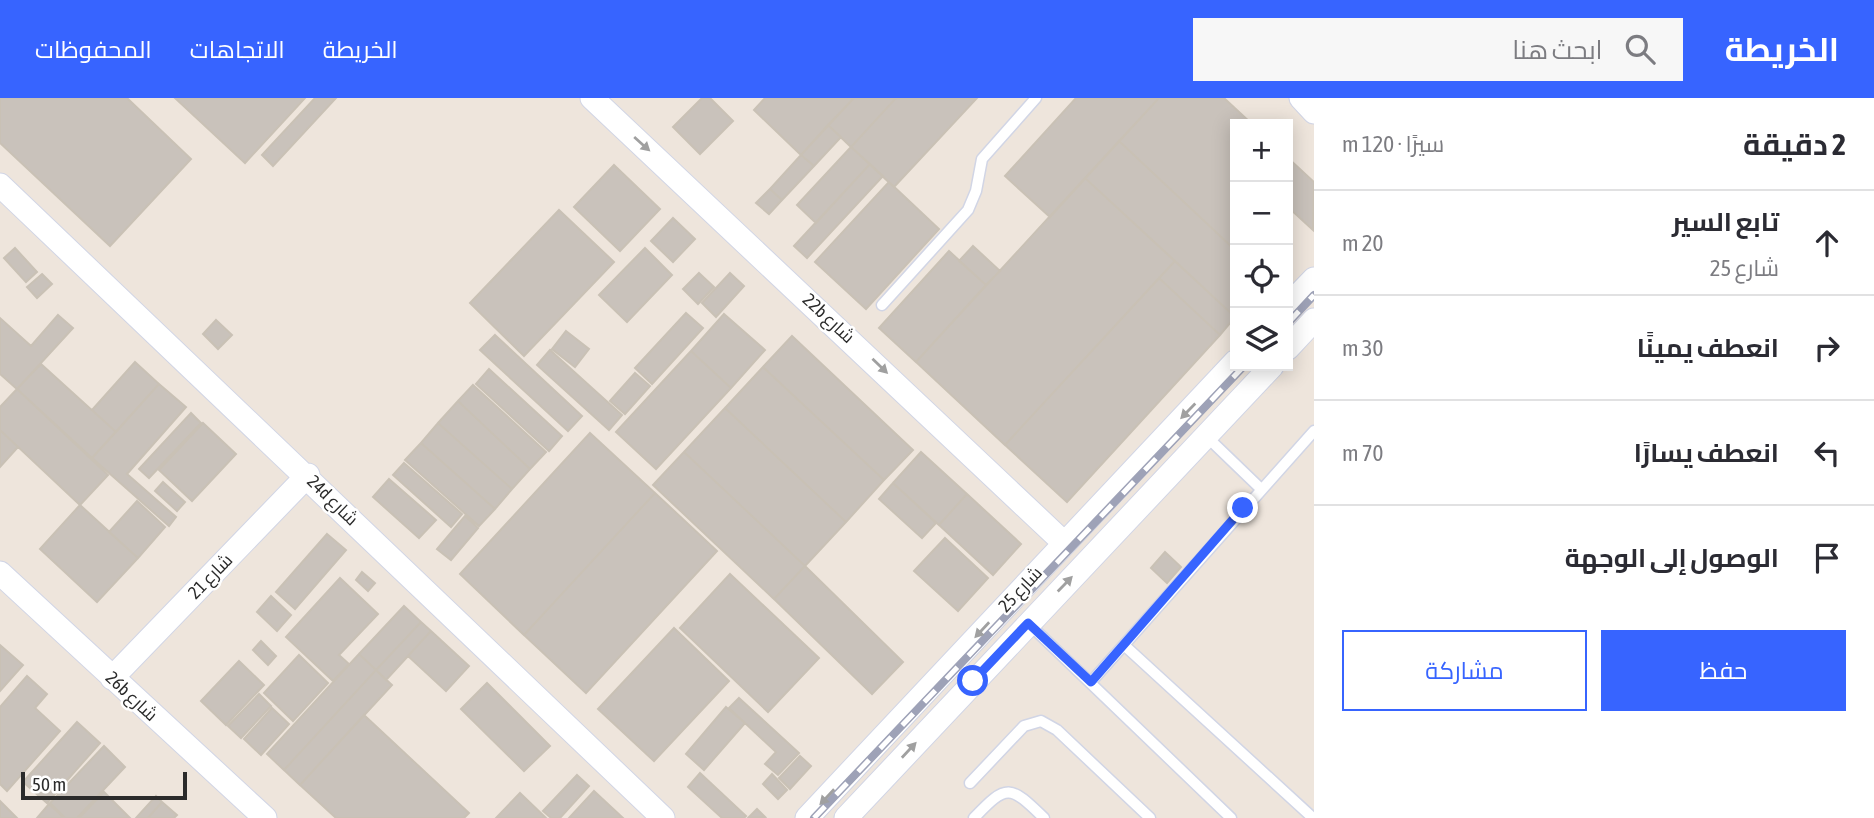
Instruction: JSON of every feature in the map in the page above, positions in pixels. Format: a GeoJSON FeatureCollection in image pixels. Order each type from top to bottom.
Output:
{"type":"FeatureCollection","features":[{"type":"Feature","properties":{"kind":"street","name":"22b شارع"},"geometry":{"type":"LineString","coordinates":[[592,98],[1063,542]]}},
{"type":"Feature","properties":{"kind":"street"},"geometry":{"type":"LineString","coordinates":[[1301,98],[1314,112]]}},
{"type":"Feature","properties":{"kind":"street","name":"24d شارع"},"geometry":{"type":"LineString","coordinates":[[0,185],[307,475],[663,818]]}},
{"type":"Feature","properties":{"kind":"street"},"geometry":{"type":"LineString","coordinates":[[1293,301],[1314,279]]}},
{"type":"Feature","properties":{"kind":"street"},"geometry":{"type":"LineString","coordinates":[[1293,343],[1314,320]]}},
{"type":"Feature","properties":{"kind":"street","name":"شارع 25"},"geometry":{"type":"LineString","coordinates":[[807,818],[1063,542],[1230,367]]}},
{"type":"Feature","properties":{"kind":"street","name":"شارع 25"},"geometry":{"type":"LineString","coordinates":[[846,818],[1267,371]]}},
{"type":"Feature","properties":{"kind":"street","name":"شارع 21"},"geometry":{"type":"LineString","coordinates":[[112,678],[307,475]]}},
{"type":"Feature","properties":{"kind":"street","name":"26b شارع"},"geometry":{"type":"LineString","coordinates":[[0,573],[265,818]]}},
{"type":"Feature","properties":{"kind":"lane"},"geometry":{"type":"LineString","coordinates":[[882,305],[968,210],[976,191],[982,159],[1036,98]]}},
{"type":"Feature","properties":{"kind":"lane"},"geometry":{"type":"LineString","coordinates":[[1091,682],[1260,488],[1314,431]]}},
{"type":"Feature","properties":{"kind":"lane"},"geometry":{"type":"LineString","coordinates":[[1206,436],[1260,488]]}},
{"type":"Feature","properties":{"kind":"lane"},"geometry":{"type":"LineString","coordinates":[[1028,623],[1231,818]]}},
{"type":"Feature","properties":{"kind":"lane"},"geometry":{"type":"LineString","coordinates":[[1124,645],[1313,818]]}},
{"type":"Feature","properties":{"kind":"lane"},"geometry":{"type":"LineString","coordinates":[[970,783],[1024,726],[1041,721],[1057,730],[1150,818]]}},
{"type":"Feature","properties":{"kind":"lane"},"geometry":{"type":"LineString","coordinates":[[974,818],[995,796],[1009,790],[1017,792],[1044,818]]}},
{"type":"Feature","properties":{"kind":"building"},"geometry":{"type":"Polygon","coordinates":[[[0,98],[127,98],[191,159],[110,246],[0,143],[0,98]]]}},
{"type":"Feature","properties":{"kind":"building"},"geometry":{"type":"Polygon","coordinates":[[[175,98],[305,98],[245,163],[175,98]]]}},
{"type":"Feature","properties":{"kind":"building"},"geometry":{"type":"Polygon","coordinates":[[[315,98],[336,98],[273,166],[262,155],[315,98]]]}},
{"type":"Feature","properties":{"kind":"building"},"geometry":{"type":"Polygon","coordinates":[[[702,98],[710,98],[733,121],[700,154],[673,127],[702,98]]]}},
{"type":"Feature","properties":{"kind":"building"},"geometry":{"type":"Polygon","coordinates":[[[765,98],[854,98],[801,155],[754,110],[765,98]]]}},
{"type":"Feature","properties":{"kind":"building"},"geometry":{"type":"Polygon","coordinates":[[[854,98],[896,98],[851,147],[828,125],[854,98]]]}},
{"type":"Feature","properties":{"kind":"building"},"geometry":{"type":"Polygon","coordinates":[[[896,98],[977,98],[894,187],[851,147],[896,98]]]}},
{"type":"Feature","properties":{"kind":"building"},"geometry":{"type":"Polygon","coordinates":[[[1076,98],[1159,98],[1050,217],[1005,176],[1076,98]]]}},
{"type":"Feature","properties":{"kind":"building"},"geometry":{"type":"Polygon","coordinates":[[[1159,98],[1224,98],[1247,119],[1230,119],[1230,245],[1119,141],[1159,98]]]}},
{"type":"Feature","properties":{"kind":"building"},"geometry":{"type":"Polygon","coordinates":[[[828,125],[841,137],[814,166],[801,155],[828,125]]]}},
{"type":"Feature","properties":{"kind":"building"},"geometry":{"type":"Polygon","coordinates":[[[1119,141],[1230,245],[1230,312],[1085,178],[1119,141]]]}},
{"type":"Feature","properties":{"kind":"building"},"geometry":{"type":"Polygon","coordinates":[[[851,147],[870,164],[816,223],[797,205],[851,147]]]}},
{"type":"Feature","properties":{"kind":"building"},"geometry":{"type":"Polygon","coordinates":[[[801,155],[814,166],[782,200],[770,189],[801,155]]]}},
{"type":"Feature","properties":{"kind":"building"},"geometry":{"type":"Polygon","coordinates":[[[1293,163],[1314,182],[1313,230],[1293,212],[1293,163]]]}},
{"type":"Feature","properties":{"kind":"building"},"geometry":{"type":"Polygon","coordinates":[[[870,164],[883,176],[807,258],[794,246],[870,164]]]}},
{"type":"Feature","properties":{"kind":"building"},"geometry":{"type":"Polygon","coordinates":[[[614,165],[660,209],[620,251],[574,207],[614,165]]]}},
{"type":"Feature","properties":{"kind":"building"},"geometry":{"type":"Polygon","coordinates":[[[1085,178],[1175,261],[1005,445],[916,362],[1085,178]]]}},
{"type":"Feature","properties":{"kind":"building"},"geometry":{"type":"Polygon","coordinates":[[[889,182],[939,229],[866,309],[815,262],[889,182]]]}},
{"type":"Feature","properties":{"kind":"building"},"geometry":{"type":"Polygon","coordinates":[[[770,189],[782,200],[769,214],[756,203],[770,189]]]}},
{"type":"Feature","properties":{"kind":"building"},"geometry":{"type":"Polygon","coordinates":[[[559,210],[614,262],[524,356],[470,303],[559,210]]]}},
{"type":"Feature","properties":{"kind":"building"},"geometry":{"type":"Polygon","coordinates":[[[673,218],[695,239],[673,262],[651,241],[673,218]]]}},
{"type":"Feature","properties":{"kind":"building"},"geometry":{"type":"Polygon","coordinates":[[[973,246],[1000,271],[986,285],[959,261],[973,246]]]}},
{"type":"Feature","properties":{"kind":"building"},"geometry":{"type":"Polygon","coordinates":[[[15,248],[37,272],[26,282],[4,258],[15,248]]]}},
{"type":"Feature","properties":{"kind":"building"},"geometry":{"type":"Polygon","coordinates":[[[645,248],[672,275],[627,322],[599,295],[645,248]]]}},
{"type":"Feature","properties":{"kind":"building"},"geometry":{"type":"Polygon","coordinates":[[[949,251],[986,285],[916,362],[879,328],[949,251]]]}},
{"type":"Feature","properties":{"kind":"building"},"geometry":{"type":"Polygon","coordinates":[[[1175,261],[1230,312],[1230,323],[1220,335],[1159,278],[1175,261]]]}},
{"type":"Feature","properties":{"kind":"building"},"geometry":{"type":"Polygon","coordinates":[[[699,273],[714,287],[698,304],[683,289],[699,273]]]}},
{"type":"Feature","properties":{"kind":"building"},"geometry":{"type":"Polygon","coordinates":[[[730,273],[744,286],[716,317],[702,303],[730,273]]]}},
{"type":"Feature","properties":{"kind":"building"},"geometry":{"type":"Polygon","coordinates":[[[42,274],[52,284],[37,298],[27,287],[42,274]]]}},
{"type":"Feature","properties":{"kind":"building"},"geometry":{"type":"Polygon","coordinates":[[[1159,278],[1220,335],[1067,502],[1005,445],[1159,278]]]}},
{"type":"Feature","properties":{"kind":"building"},"geometry":{"type":"Polygon","coordinates":[[[686,313],[703,328],[652,384],[635,368],[686,313]]]}},
{"type":"Feature","properties":{"kind":"building"},"geometry":{"type":"Polygon","coordinates":[[[724,314],[765,350],[731,388],[691,351],[724,314]]]}},
{"type":"Feature","properties":{"kind":"building"},"geometry":{"type":"Polygon","coordinates":[[[58,315],[73,328],[17,389],[0,374],[0,318],[31,346],[58,315]]]}},
{"type":"Feature","properties":{"kind":"building"},"geometry":{"type":"Polygon","coordinates":[[[216,320],[232,335],[218,349],[203,334],[216,320]]]}},
{"type":"Feature","properties":{"kind":"building"},"geometry":{"type":"Polygon","coordinates":[[[566,331],[589,349],[575,367],[552,349],[566,331]]]}},
{"type":"Feature","properties":{"kind":"building"},"geometry":{"type":"Polygon","coordinates":[[[495,335],[582,416],[568,431],[480,350],[495,335]]]}},
{"type":"Feature","properties":{"kind":"building"},"geometry":{"type":"Polygon","coordinates":[[[792,336],[913,450],[884,480],[763,367],[792,336]]]}},
{"type":"Feature","properties":{"kind":"building"},"geometry":{"type":"Polygon","coordinates":[[[550,350],[622,415],[609,430],[537,365],[550,350]]]}},
{"type":"Feature","properties":{"kind":"building"},"geometry":{"type":"Polygon","coordinates":[[[691,351],[731,388],[656,469],[616,432],[691,351]]]}},
{"type":"Feature","properties":{"kind":"building"},"geometry":{"type":"Polygon","coordinates":[[[135,362],[159,384],[116,432],[92,410],[135,362]]]}},
{"type":"Feature","properties":{"kind":"building"},"geometry":{"type":"Polygon","coordinates":[[[41,364],[116,432],[92,458],[17,389],[41,364]]]}},
{"type":"Feature","properties":{"kind":"building"},"geometry":{"type":"Polygon","coordinates":[[[763,367],[884,480],[846,522],[725,408],[763,367]]]}},
{"type":"Feature","properties":{"kind":"building"},"geometry":{"type":"Polygon","coordinates":[[[489,369],[562,436],[549,451],[476,384],[489,369]]]}},
{"type":"Feature","properties":{"kind":"building"},"geometry":{"type":"Polygon","coordinates":[[[635,373],[650,386],[625,414],[610,401],[635,373]]]}},
{"type":"Feature","properties":{"kind":"building"},"geometry":{"type":"Polygon","coordinates":[[[159,384],[186,407],[127,474],[176,517],[169,526],[92,458],[159,384]]]}},
{"type":"Feature","properties":{"kind":"building"},"geometry":{"type":"Polygon","coordinates":[[[473,385],[546,452],[530,469],[458,401],[473,385]]]}},
{"type":"Feature","properties":{"kind":"building"},"geometry":{"type":"Polygon","coordinates":[[[17,389],[108,475],[80,505],[0,430],[0,407],[17,389]]]}},
{"type":"Feature","properties":{"kind":"building"},"geometry":{"type":"Polygon","coordinates":[[[458,401],[530,469],[512,489],[438,423],[458,401]]]}},
{"type":"Feature","properties":{"kind":"building"},"geometry":{"type":"Polygon","coordinates":[[[725,408],[846,522],[805,566],[684,452],[725,408]]]}},
{"type":"Feature","properties":{"kind":"building"},"geometry":{"type":"Polygon","coordinates":[[[191,413],[201,423],[149,478],[139,469],[191,413]]]}},
{"type":"Feature","properties":{"kind":"building"},"geometry":{"type":"Polygon","coordinates":[[[203,423],[236,454],[192,501],[159,470],[203,423]]]}},
{"type":"Feature","properties":{"kind":"building"},"geometry":{"type":"Polygon","coordinates":[[[438,423],[512,489],[495,509],[421,443],[438,423]]]}},
{"type":"Feature","properties":{"kind":"building"},"geometry":{"type":"Polygon","coordinates":[[[0,430],[18,447],[0,467],[0,430]]]}},
{"type":"Feature","properties":{"kind":"building"},"geometry":{"type":"Polygon","coordinates":[[[590,433],[655,493],[524,635],[460,574],[590,433]]]}},
{"type":"Feature","properties":{"kind":"building"},"geometry":{"type":"Polygon","coordinates":[[[421,443],[495,509],[479,526],[405,460],[421,443]]]}},
{"type":"Feature","properties":{"kind":"building"},"geometry":{"type":"Polygon","coordinates":[[[684,452],[805,566],[774,599],[653,485],[684,452]]]}},
{"type":"Feature","properties":{"kind":"building"},"geometry":{"type":"Polygon","coordinates":[[[921,452],[967,494],[939,525],[893,483],[921,452]]]}},
{"type":"Feature","properties":{"kind":"building"},"geometry":{"type":"Polygon","coordinates":[[[404,463],[462,514],[451,527],[393,475],[404,463]]]}},
{"type":"Feature","properties":{"kind":"building"},"geometry":{"type":"Polygon","coordinates":[[[389,479],[436,520],[419,538],[373,497],[389,479]]]}},
{"type":"Feature","properties":{"kind":"building"},"geometry":{"type":"Polygon","coordinates":[[[163,482],[185,502],[177,511],[155,491],[163,482]]]}},
{"type":"Feature","properties":{"kind":"building"},"geometry":{"type":"Polygon","coordinates":[[[893,483],[936,523],[922,538],[879,499],[893,483]]]}},
{"type":"Feature","properties":{"kind":"building"},"geometry":{"type":"Polygon","coordinates":[[[655,493],[717,551],[586,693],[524,635],[655,493]]]}},
{"type":"Feature","properties":{"kind":"building"},"geometry":{"type":"Polygon","coordinates":[[[967,494],[1021,544],[993,575],[939,525],[967,494]]]}},
{"type":"Feature","properties":{"kind":"building"},"geometry":{"type":"Polygon","coordinates":[[[137,501],[165,527],[138,558],[109,532],[137,501]]]}},
{"type":"Feature","properties":{"kind":"building"},"geometry":{"type":"Polygon","coordinates":[[[80,505],[138,558],[97,602],[40,549],[80,505]]]}},
{"type":"Feature","properties":{"kind":"building"},"geometry":{"type":"Polygon","coordinates":[[[465,516],[478,528],[451,560],[437,549],[465,516]]]}},
{"type":"Feature","properties":{"kind":"building"},"geometry":{"type":"Polygon","coordinates":[[[327,534],[346,550],[295,609],[276,592],[327,534]]]}},
{"type":"Feature","properties":{"kind":"building"},"geometry":{"type":"Polygon","coordinates":[[[945,538],[988,578],[958,611],[914,571],[945,538]]]}},
{"type":"Feature","properties":{"kind":"building"},"geometry":{"type":"Polygon","coordinates":[[[1165,552],[1181,567],[1167,583],[1151,568],[1165,552]]]}},
{"type":"Feature","properties":{"kind":"building"},"geometry":{"type":"Polygon","coordinates":[[[805,566],[903,662],[872,694],[774,599],[805,566]]]}},
{"type":"Feature","properties":{"kind":"building"},"geometry":{"type":"Polygon","coordinates":[[[362,572],[375,583],[368,591],[356,580],[362,572]]]}},
{"type":"Feature","properties":{"kind":"building"},"geometry":{"type":"Polygon","coordinates":[[[730,574],[819,658],[768,712],[680,628],[730,574]]]}},
{"type":"Feature","properties":{"kind":"building"},"geometry":{"type":"Polygon","coordinates":[[[340,578],[378,614],[339,655],[349,664],[333,681],[286,637],[340,578]]]}},
{"type":"Feature","properties":{"kind":"building"},"geometry":{"type":"Polygon","coordinates":[[[271,596],[291,615],[277,631],[257,612],[271,596]]]}},
{"type":"Feature","properties":{"kind":"building"},"geometry":{"type":"Polygon","coordinates":[[[404,606],[421,622],[376,670],[359,654],[404,606]]]}},
{"type":"Feature","properties":{"kind":"building"},"geometry":{"type":"Polygon","coordinates":[[[421,622],[431,631],[386,680],[376,670],[421,622]]]}},
{"type":"Feature","properties":{"kind":"building"},"geometry":{"type":"Polygon","coordinates":[[[674,628],[729,681],[654,761],[598,709],[674,628]]]}},
{"type":"Feature","properties":{"kind":"building"},"geometry":{"type":"Polygon","coordinates":[[[431,631],[469,666],[446,691],[408,656],[431,631]]]}},
{"type":"Feature","properties":{"kind":"building"},"geometry":{"type":"Polygon","coordinates":[[[261,641],[276,656],[268,665],[253,650],[261,641]]]}},
{"type":"Feature","properties":{"kind":"building"},"geometry":{"type":"Polygon","coordinates":[[[0,645],[23,665],[0,691],[0,645]]]}},
{"type":"Feature","properties":{"kind":"building"},"geometry":{"type":"Polygon","coordinates":[[[359,654],[376,670],[284,770],[267,754],[359,654]]]}},
{"type":"Feature","properties":{"kind":"building"},"geometry":{"type":"Polygon","coordinates":[[[299,655],[328,683],[293,721],[264,693],[299,655]]]}},
{"type":"Feature","properties":{"kind":"building"},"geometry":{"type":"Polygon","coordinates":[[[239,661],[264,685],[226,725],[201,701],[239,661]]]}},
{"type":"Feature","properties":{"kind":"building"},"geometry":{"type":"Polygon","coordinates":[[[376,670],[392,685],[300,785],[284,770],[376,670]]]}},
{"type":"Feature","properties":{"kind":"building"},"geometry":{"type":"Polygon","coordinates":[[[27,676],[47,694],[35,708],[60,731],[7,791],[0,784],[0,707],[27,676]]]}},
{"type":"Feature","properties":{"kind":"building"},"geometry":{"type":"Polygon","coordinates":[[[487,683],[550,746],[524,771],[461,709],[487,683]]]}},
{"type":"Feature","properties":{"kind":"building"},"geometry":{"type":"Polygon","coordinates":[[[259,694],[271,706],[241,738],[228,726],[259,694]]]}},
{"type":"Feature","properties":{"kind":"building"},"geometry":{"type":"Polygon","coordinates":[[[739,698],[799,753],[778,775],[765,764],[776,752],[729,708],[739,698]]]}},
{"type":"Feature","properties":{"kind":"building"},"geometry":{"type":"Polygon","coordinates":[[[726,707],[745,723],[704,770],[686,754],[726,707]]]}},
{"type":"Feature","properties":{"kind":"building"},"geometry":{"type":"Polygon","coordinates":[[[272,708],[289,724],[261,755],[244,739],[272,708]]]}},
{"type":"Feature","properties":{"kind":"building"},"geometry":{"type":"Polygon","coordinates":[[[364,715],[469,813],[464,818],[336,818],[300,785],[364,715]]]}},
{"type":"Feature","properties":{"kind":"building"},"geometry":{"type":"Polygon","coordinates":[[[77,722],[100,743],[47,803],[23,782],[77,722]]]}},
{"type":"Feature","properties":{"kind":"building"},"geometry":{"type":"Polygon","coordinates":[[[104,746],[125,767],[77,818],[65,818],[50,803],[104,746]]]}},
{"type":"Feature","properties":{"kind":"building"},"geometry":{"type":"Polygon","coordinates":[[[800,756],[811,766],[790,789],[779,778],[800,756]]]}},
{"type":"Feature","properties":{"kind":"building"},"geometry":{"type":"Polygon","coordinates":[[[700,773],[746,816],[722,818],[688,787],[700,773]]]}},
{"type":"Feature","properties":{"kind":"building"},"geometry":{"type":"Polygon","coordinates":[[[772,774],[787,790],[778,799],[763,784],[772,774]]]}},
{"type":"Feature","properties":{"kind":"building"},"geometry":{"type":"Polygon","coordinates":[[[577,775],[589,786],[560,818],[551,818],[543,811],[577,775]]]}},
{"type":"Feature","properties":{"kind":"building"},"geometry":{"type":"Polygon","coordinates":[[[594,791],[623,818],[569,818],[594,791]]]}},
{"type":"Feature","properties":{"kind":"building"},"geometry":{"type":"Polygon","coordinates":[[[104,792],[130,818],[79,818],[104,792]]]}},
{"type":"Feature","properties":{"kind":"building"},"geometry":{"type":"Polygon","coordinates":[[[520,793],[546,818],[496,818],[520,793]]]}},
{"type":"Feature","properties":{"kind":"building"},"geometry":{"type":"Polygon","coordinates":[[[156,796],[162,802],[148,818],[136,818],[156,796]]]}},
{"type":"Feature","properties":{"kind":"building"},"geometry":{"type":"Polygon","coordinates":[[[0,801],[17,818],[0,818],[0,801]]]}},
{"type":"Feature","properties":{"kind":"building"},"geometry":{"type":"Polygon","coordinates":[[[162,802],[177,815],[174,818],[148,818],[162,802]]]}},
{"type":"Feature","properties":{"kind":"building"},"geometry":{"type":"Polygon","coordinates":[[[49,804],[64,818],[37,818],[49,804]]]}},
{"type":"Feature","properties":{"kind":"building"},"geometry":{"type":"Polygon","coordinates":[[[757,809],[765,817],[748,818],[757,809]]]}},
{"type":"Feature","properties":{"kind":"railway"},"geometry":{"type":"LineString","coordinates":[[1293,318],[1314,295]]}},
{"type":"Feature","properties":{"kind":"railway"},"geometry":{"type":"LineString","coordinates":[[814,818],[1239,371]]}},
{"type":"Feature","properties":{"kind":"route"},"geometry":{"type":"LineString","coordinates":[[973,681],[1028,623],[1091,682],[1243,508]]}}]}
